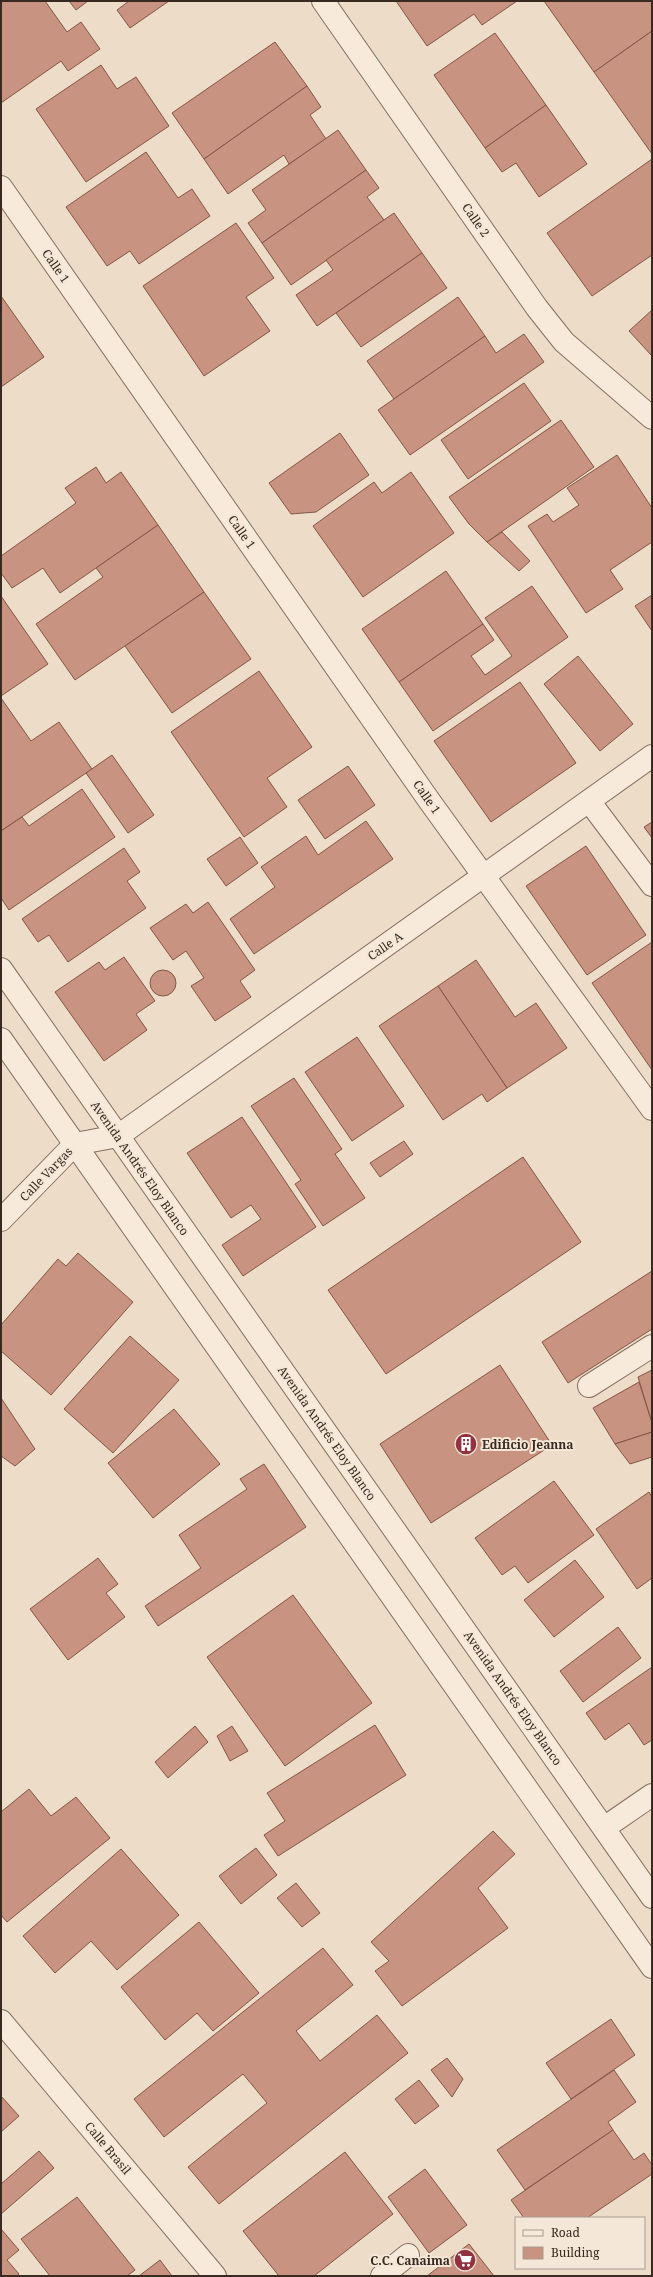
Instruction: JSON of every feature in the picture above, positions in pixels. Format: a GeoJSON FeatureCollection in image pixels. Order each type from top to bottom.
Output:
{"type":"FeatureCollection","features":[{"type":"Feature","properties":{"kind":"street","name":"Calle 2"},"geometry":{"type":"LineString","coordinates":[[323,1],[533,301],[564,342],[652,418]]}},
{"type":"Feature","properties":{"kind":"street","name":"Calle 1"},"geometry":{"type":"LineString","coordinates":[[1,187],[484,876],[652,1108]]}},
{"type":"Feature","properties":{"kind":"street","name":"Calle A"},"geometry":{"type":"LineString","coordinates":[[118,1136],[652,756]]}},
{"type":"Feature","properties":{"kind":"street"},"geometry":{"type":"LineString","coordinates":[[589,801],[652,886]]}},
{"type":"Feature","properties":{"kind":"street","name":"Avenida Andrés Eloy Blanco"},"geometry":{"type":"LineString","coordinates":[[1,969],[652,1897]]}},
{"type":"Feature","properties":{"kind":"street"},"geometry":{"type":"LineString","coordinates":[[1,1039],[652,1967]]}},
{"type":"Feature","properties":{"kind":"street"},"geometry":{"type":"LineString","coordinates":[[75,1144],[118,1136]]}},
{"type":"Feature","properties":{"kind":"street","name":"Calle Vargas"},"geometry":{"type":"LineString","coordinates":[[1,1220],[75,1144]]}},
{"type":"Feature","properties":{"kind":"street"},"geometry":{"type":"LineString","coordinates":[[589,1386],[652,1346]]}},
{"type":"Feature","properties":{"kind":"street"},"geometry":{"type":"LineString","coordinates":[[604,1828],[652,1794]]}},
{"type":"Feature","properties":{"kind":"street","name":"Calle Brasil"},"geometry":{"type":"LineString","coordinates":[[1,2021],[215,2276]]}},
{"type":"Feature","properties":{"kind":"street"},"geometry":{"type":"LineString","coordinates":[[382,2276],[408,2255]]}},
{"type":"Feature","properties":{"kind":"building"},"geometry":{"type":"Polygon","coordinates":[[[1,1],[45,1],[67,32],[81,22],[100,49],[68,71],[61,61],[1,103],[1,1]]]}},
{"type":"Feature","properties":{"kind":"building"},"geometry":{"type":"Polygon","coordinates":[[[69,1],[88,1],[76,10],[69,1]]]}},
{"type":"Feature","properties":{"kind":"building"},"geometry":{"type":"Polygon","coordinates":[[[129,1],[169,1],[130,28],[117,10],[129,1]]]}},
{"type":"Feature","properties":{"kind":"building"},"geometry":{"type":"Polygon","coordinates":[[[396,1],[517,1],[482,25],[474,14],[427,46],[396,1]]]}},
{"type":"Feature","properties":{"kind":"building"},"geometry":{"type":"Polygon","coordinates":[[[544,1],[652,1],[652,31],[594,72],[544,1]]]}},
{"type":"Feature","properties":{"kind":"building"},"geometry":{"type":"Polygon","coordinates":[[[652,31],[652,154],[594,72],[652,31]]]}},
{"type":"Feature","properties":{"kind":"building"},"geometry":{"type":"Polygon","coordinates":[[[495,33],[546,105],[485,148],[434,75],[495,33]]]}},
{"type":"Feature","properties":{"kind":"building"},"geometry":{"type":"Polygon","coordinates":[[[275,42],[307,86],[204,159],[172,113],[275,42]]]}},
{"type":"Feature","properties":{"kind":"building"},"geometry":{"type":"Polygon","coordinates":[[[101,65],[117,89],[136,77],[169,126],[86,182],[36,109],[101,65]]]}},
{"type":"Feature","properties":{"kind":"building"},"geometry":{"type":"Polygon","coordinates":[[[307,86],[321,107],[310,115],[326,139],[289,164],[284,155],[228,194],[204,159],[307,86]]]}},
{"type":"Feature","properties":{"kind":"building"},"geometry":{"type":"Polygon","coordinates":[[[546,105],[587,164],[539,197],[516,163],[502,172],[485,148],[546,105]]]}},
{"type":"Feature","properties":{"kind":"building"},"geometry":{"type":"Polygon","coordinates":[[[338,130],[366,170],[262,243],[248,223],[266,210],[252,190],[338,130]]]}},
{"type":"Feature","properties":{"kind":"building"},"geometry":{"type":"Polygon","coordinates":[[[146,152],[178,198],[192,189],[210,216],[139,264],[130,251],[107,266],[66,207],[146,152]]]}},
{"type":"Feature","properties":{"kind":"building"},"geometry":{"type":"Polygon","coordinates":[[[652,159],[652,255],[592,296],[547,233],[652,159]]]}},
{"type":"Feature","properties":{"kind":"building"},"geometry":{"type":"Polygon","coordinates":[[[366,170],[379,188],[367,197],[384,220],[291,285],[262,243],[366,170]]]}},
{"type":"Feature","properties":{"kind":"building"},"geometry":{"type":"Polygon","coordinates":[[[394,213],[422,253],[317,326],[296,295],[333,270],[326,260],[394,213]]]}},
{"type":"Feature","properties":{"kind":"building"},"geometry":{"type":"Polygon","coordinates":[[[236,223],[274,278],[246,297],[270,331],[204,376],[143,286],[236,223]]]}},
{"type":"Feature","properties":{"kind":"building"},"geometry":{"type":"Polygon","coordinates":[[[422,253],[447,288],[361,347],[336,313],[422,253]]]}},
{"type":"Feature","properties":{"kind":"building"},"geometry":{"type":"Polygon","coordinates":[[[1,296],[44,357],[1,387],[1,296]]]}},
{"type":"Feature","properties":{"kind":"building"},"geometry":{"type":"Polygon","coordinates":[[[458,297],[485,336],[394,399],[367,361],[458,297]]]}},
{"type":"Feature","properties":{"kind":"building"},"geometry":{"type":"Polygon","coordinates":[[[652,310],[652,356],[629,331],[652,310]]]}},
{"type":"Feature","properties":{"kind":"building"},"geometry":{"type":"Polygon","coordinates":[[[524,334],[544,362],[410,455],[378,410],[485,336],[496,353],[524,334]]]}},
{"type":"Feature","properties":{"kind":"building"},"geometry":{"type":"Polygon","coordinates":[[[524,383],[551,421],[468,479],[441,440],[524,383]]]}},
{"type":"Feature","properties":{"kind":"building"},"geometry":{"type":"Polygon","coordinates":[[[561,420],[594,467],[487,542],[469,524],[449,497],[561,420]]]}},
{"type":"Feature","properties":{"kind":"building"},"geometry":{"type":"Polygon","coordinates":[[[340,433],[369,475],[316,512],[291,514],[269,483],[340,433]]]}},
{"type":"Feature","properties":{"kind":"building"},"geometry":{"type":"Polygon","coordinates":[[[617,455],[652,508],[652,542],[610,570],[623,589],[586,613],[528,526],[547,514],[553,522],[579,505],[567,488],[617,455]]]}},
{"type":"Feature","properties":{"kind":"building"},"geometry":{"type":"Polygon","coordinates":[[[96,467],[106,483],[121,472],[158,525],[60,593],[43,568],[12,588],[1,573],[1,556],[76,503],[65,488],[96,467]]]}},
{"type":"Feature","properties":{"kind":"building"},"geometry":{"type":"Polygon","coordinates":[[[411,472],[454,533],[363,597],[313,526],[374,482],[382,493],[411,472]]]}},
{"type":"Feature","properties":{"kind":"building"},"geometry":{"type":"Polygon","coordinates":[[[158,525],[204,592],[75,680],[36,624],[103,577],[96,568],[158,525]]]}},
{"type":"Feature","properties":{"kind":"building"},"geometry":{"type":"Polygon","coordinates":[[[502,532],[530,561],[519,571],[487,542],[502,532]]]}},
{"type":"Feature","properties":{"kind":"building"},"geometry":{"type":"Polygon","coordinates":[[[446,571],[483,624],[399,682],[362,629],[446,571]]]}},
{"type":"Feature","properties":{"kind":"building"},"geometry":{"type":"Polygon","coordinates":[[[532,586],[568,637],[433,731],[399,682],[483,624],[494,640],[471,656],[485,675],[512,656],[485,618],[532,586]]]}},
{"type":"Feature","properties":{"kind":"building"},"geometry":{"type":"Polygon","coordinates":[[[204,592],[251,659],[172,713],[125,646],[204,592]]]}},
{"type":"Feature","properties":{"kind":"building"},"geometry":{"type":"Polygon","coordinates":[[[652,595],[652,631],[635,606],[652,595]]]}},
{"type":"Feature","properties":{"kind":"building"},"geometry":{"type":"Polygon","coordinates":[[[1,596],[48,664],[1,696],[1,596]]]}},
{"type":"Feature","properties":{"kind":"building"},"geometry":{"type":"Polygon","coordinates":[[[578,656],[633,724],[600,751],[544,684],[578,656]]]}},
{"type":"Feature","properties":{"kind":"building"},"geometry":{"type":"Polygon","coordinates":[[[259,671],[312,747],[267,778],[287,807],[244,837],[171,732],[259,671]]]}},
{"type":"Feature","properties":{"kind":"building"},"geometry":{"type":"Polygon","coordinates":[[[520,682],[576,763],[491,822],[434,741],[520,682]]]}},
{"type":"Feature","properties":{"kind":"building"},"geometry":{"type":"Polygon","coordinates":[[[1,698],[31,741],[59,722],[92,769],[1,831],[1,698]]]}},
{"type":"Feature","properties":{"kind":"building"},"geometry":{"type":"Polygon","coordinates":[[[112,755],[154,815],[128,833],[86,773],[112,755]]]}},
{"type":"Feature","properties":{"kind":"building"},"geometry":{"type":"Polygon","coordinates":[[[348,766],[375,805],[325,839],[298,800],[348,766]]]}},
{"type":"Feature","properties":{"kind":"building"},"geometry":{"type":"Polygon","coordinates":[[[82,789],[115,837],[9,910],[1,898],[1,831],[22,817],[29,826],[82,789]]]}},
{"type":"Feature","properties":{"kind":"building"},"geometry":{"type":"Polygon","coordinates":[[[366,821],[393,859],[254,954],[230,919],[275,887],[261,867],[306,836],[318,855],[366,821]]]}},
{"type":"Feature","properties":{"kind":"building"},"geometry":{"type":"Polygon","coordinates":[[[652,822],[652,838],[644,827],[652,822]]]}},
{"type":"Feature","properties":{"kind":"building"},"geometry":{"type":"Polygon","coordinates":[[[240,837],[258,863],[226,886],[207,859],[240,837]]]}},
{"type":"Feature","properties":{"kind":"building"},"geometry":{"type":"Polygon","coordinates":[[[586,846],[646,935],[587,975],[526,886],[586,846]]]}},
{"type":"Feature","properties":{"kind":"building"},"geometry":{"type":"Polygon","coordinates":[[[124,848],[140,872],[127,881],[146,908],[68,962],[49,935],[38,942],[22,919],[124,848]]]}},
{"type":"Feature","properties":{"kind":"building"},"geometry":{"type":"Polygon","coordinates":[[[208,902],[255,970],[240,981],[251,997],[215,1021],[191,986],[204,978],[186,951],[173,960],[150,928],[186,904],[193,913],[208,902]]]}},
{"type":"Feature","properties":{"kind":"building"},"geometry":{"type":"Polygon","coordinates":[[[652,942],[652,1070],[592,983],[652,942]]]}},
{"type":"Feature","properties":{"kind":"building"},"geometry":{"type":"Polygon","coordinates":[[[124,957],[155,1001],[136,1014],[147,1030],[104,1061],[55,992],[99,962],[105,970],[124,957]]]}},
{"type":"Feature","properties":{"kind":"building"},"geometry":{"type":"Polygon","coordinates":[[[476,960],[515,1017],[536,1003],[567,1048],[507,1088],[438,986],[476,960]]]}},
{"type":"Feature","properties":{"kind":"building"},"geometry":{"type":"Polygon","coordinates":[[[163,970],[172,974],[176,983],[172,992],[163,996],[154,992],[150,983],[154,974],[163,970]]]}},
{"type":"Feature","properties":{"kind":"building"},"geometry":{"type":"Polygon","coordinates":[[[438,986],[507,1088],[487,1102],[482,1094],[443,1120],[379,1026],[438,986]]]}},
{"type":"Feature","properties":{"kind":"building"},"geometry":{"type":"Polygon","coordinates":[[[357,1037],[404,1106],[352,1141],[305,1072],[357,1037]]]}},
{"type":"Feature","properties":{"kind":"building"},"geometry":{"type":"Polygon","coordinates":[[[294,1078],[342,1149],[335,1154],[365,1198],[323,1226],[295,1184],[301,1180],[251,1106],[294,1078]]]}},
{"type":"Feature","properties":{"kind":"building"},"geometry":{"type":"Polygon","coordinates":[[[242,1117],[316,1227],[243,1276],[222,1245],[261,1219],[251,1205],[231,1218],[187,1153],[242,1117]]]}},
{"type":"Feature","properties":{"kind":"building"},"geometry":{"type":"Polygon","coordinates":[[[404,1141],[413,1154],[380,1177],[370,1163],[404,1141]]]}},
{"type":"Feature","properties":{"kind":"building"},"geometry":{"type":"Polygon","coordinates":[[[523,1157],[581,1242],[386,1374],[328,1290],[523,1157]]]}},
{"type":"Feature","properties":{"kind":"building"},"geometry":{"type":"Polygon","coordinates":[[[78,1253],[133,1302],[51,1395],[1,1351],[1,1325],[58,1259],[66,1266],[78,1253]]]}},
{"type":"Feature","properties":{"kind":"building"},"geometry":{"type":"Polygon","coordinates":[[[652,1271],[652,1329],[568,1383],[542,1342],[652,1271]]]}},
{"type":"Feature","properties":{"kind":"building"},"geometry":{"type":"Polygon","coordinates":[[[130,1336],[179,1380],[113,1453],[64,1409],[130,1336]]]}},
{"type":"Feature","properties":{"kind":"building","name":"Edificio Jeanna"},"geometry":{"type":"Polygon","coordinates":[[[500,1365],[552,1445],[431,1523],[380,1444],[500,1365]]]}},
{"type":"Feature","properties":{"kind":"building"},"geometry":{"type":"Polygon","coordinates":[[[652,1370],[652,1423],[638,1377],[652,1370]]]}},
{"type":"Feature","properties":{"kind":"building"},"geometry":{"type":"Polygon","coordinates":[[[639,1382],[652,1423],[652,1432],[615,1444],[593,1408],[639,1382]]]}},
{"type":"Feature","properties":{"kind":"building"},"geometry":{"type":"Polygon","coordinates":[[[1,1398],[35,1449],[15,1466],[1,1456],[1,1398]]]}},
{"type":"Feature","properties":{"kind":"building"},"geometry":{"type":"Polygon","coordinates":[[[174,1409],[220,1464],[153,1518],[108,1463],[174,1409]]]}},
{"type":"Feature","properties":{"kind":"building"},"geometry":{"type":"Polygon","coordinates":[[[652,1432],[652,1457],[630,1464],[615,1444],[652,1432]]]}},
{"type":"Feature","properties":{"kind":"building"},"geometry":{"type":"Polygon","coordinates":[[[264,1464],[306,1527],[158,1626],[145,1606],[201,1568],[179,1535],[247,1489],[240,1479],[264,1464]]]}},
{"type":"Feature","properties":{"kind":"building"},"geometry":{"type":"Polygon","coordinates":[[[554,1481],[594,1535],[528,1583],[515,1566],[502,1575],[475,1538],[554,1481]]]}},
{"type":"Feature","properties":{"kind":"building"},"geometry":{"type":"Polygon","coordinates":[[[649,1492],[652,1497],[652,1578],[637,1589],[596,1529],[649,1492]]]}},
{"type":"Feature","properties":{"kind":"building"},"geometry":{"type":"Polygon","coordinates":[[[98,1558],[118,1584],[106,1593],[125,1617],[68,1660],[30,1609],[98,1558]]]}},
{"type":"Feature","properties":{"kind":"building"},"geometry":{"type":"Polygon","coordinates":[[[575,1560],[604,1597],[554,1637],[524,1600],[575,1560]]]}},
{"type":"Feature","properties":{"kind":"building"},"geometry":{"type":"Polygon","coordinates":[[[293,1595],[372,1703],[285,1766],[207,1657],[293,1595]]]}},
{"type":"Feature","properties":{"kind":"building"},"geometry":{"type":"Polygon","coordinates":[[[618,1627],[641,1658],[583,1702],[560,1671],[618,1627]]]}},
{"type":"Feature","properties":{"kind":"building"},"geometry":{"type":"Polygon","coordinates":[[[652,1667],[652,1740],[644,1745],[629,1723],[605,1740],[586,1713],[652,1667]]]}},
{"type":"Feature","properties":{"kind":"building"},"geometry":{"type":"Polygon","coordinates":[[[375,1725],[406,1775],[278,1856],[264,1835],[285,1821],[267,1793],[375,1725]]]}},
{"type":"Feature","properties":{"kind":"building"},"geometry":{"type":"Polygon","coordinates":[[[195,1726],[208,1742],[168,1778],[155,1762],[195,1726]]]}},
{"type":"Feature","properties":{"kind":"building"},"geometry":{"type":"Polygon","coordinates":[[[232,1726],[248,1751],[230,1761],[217,1736],[232,1726]]]}},
{"type":"Feature","properties":{"kind":"building"},"geometry":{"type":"Polygon","coordinates":[[[29,1789],[51,1816],[76,1797],[110,1838],[7,1922],[1,1915],[1,1812],[29,1789]]]}},
{"type":"Feature","properties":{"kind":"building"},"geometry":{"type":"Polygon","coordinates":[[[493,1831],[515,1854],[478,1888],[508,1928],[402,2006],[375,1971],[389,1961],[371,1942],[493,1831]]]}},
{"type":"Feature","properties":{"kind":"building"},"geometry":{"type":"Polygon","coordinates":[[[256,1848],[277,1875],[241,1904],[219,1876],[256,1848]]]}},
{"type":"Feature","properties":{"kind":"building"},"geometry":{"type":"Polygon","coordinates":[[[121,1849],[179,1915],[117,1970],[91,1941],[55,1973],[23,1936],[121,1849]]]}},
{"type":"Feature","properties":{"kind":"building"},"geometry":{"type":"Polygon","coordinates":[[[296,1883],[320,1913],[302,1927],[277,1898],[296,1883]]]}},
{"type":"Feature","properties":{"kind":"building"},"geometry":{"type":"Polygon","coordinates":[[[199,1922],[259,1993],[213,2031],[197,2013],[165,2040],[121,1987],[199,1922]]]}},
{"type":"Feature","properties":{"kind":"building"},"geometry":{"type":"Polygon","coordinates":[[[323,1948],[353,1985],[296,2031],[320,2061],[377,2015],[408,2053],[219,2204],[188,2167],[267,2103],[243,2074],[164,2137],[134,2099],[323,1948]]]}},
{"type":"Feature","properties":{"kind":"building"},"geometry":{"type":"Polygon","coordinates":[[[611,2019],[635,2055],[571,2099],[546,2063],[611,2019]]]}},
{"type":"Feature","properties":{"kind":"building"},"geometry":{"type":"Polygon","coordinates":[[[447,2058],[463,2079],[452,2097],[431,2070],[447,2058]]]}},
{"type":"Feature","properties":{"kind":"building"},"geometry":{"type":"Polygon","coordinates":[[[614,2070],[636,2102],[608,2122],[613,2130],[525,2190],[497,2150],[614,2070]]]}},
{"type":"Feature","properties":{"kind":"building"},"geometry":{"type":"Polygon","coordinates":[[[419,2080],[439,2106],[415,2124],[395,2099],[419,2080]]]}},
{"type":"Feature","properties":{"kind":"building"},"geometry":{"type":"Polygon","coordinates":[[[1,2096],[19,2116],[1,2132],[1,2096]]]}},
{"type":"Feature","properties":{"kind":"building"},"geometry":{"type":"Polygon","coordinates":[[[613,2130],[634,2160],[644,2153],[652,2165],[652,2174],[588,2217],[523,2217],[511,2200],[613,2130]]]}},
{"type":"Feature","properties":{"kind":"building"},"geometry":{"type":"Polygon","coordinates":[[[39,2151],[54,2168],[1,2214],[1,2184],[39,2151]]]}},
{"type":"Feature","properties":{"kind":"building"},"geometry":{"type":"Polygon","coordinates":[[[345,2152],[393,2214],[314,2276],[279,2276],[243,2231],[345,2152]]]}},
{"type":"Feature","properties":{"kind":"building"},"geometry":{"type":"Polygon","coordinates":[[[425,2169],[467,2225],[429,2253],[388,2197],[425,2169]]]}},
{"type":"Feature","properties":{"kind":"building"},"geometry":{"type":"Polygon","coordinates":[[[77,2197],[135,2270],[127,2276],[50,2276],[21,2239],[77,2197]]]}},
{"type":"Feature","properties":{"kind":"building"},"geometry":{"type":"Polygon","coordinates":[[[1,2229],[19,2250],[7,2260],[19,2274],[17,2276],[1,2276],[1,2229]]]}},
{"type":"Feature","properties":{"kind":"building","name":"C.C. Canaima"},"geometry":{"type":"Polygon","coordinates":[[[469,2244],[494,2276],[427,2276],[469,2244]]]}},
{"type":"Feature","properties":{"kind":"building"},"geometry":{"type":"Polygon","coordinates":[[[160,2260],[172,2276],[139,2276],[160,2260]]]}},
{"type":"Feature","properties":{"kind":"place","name":"Edificio Jeanna"},"geometry":{"type":"Point","coordinates":[466,1444]}},
{"type":"Feature","properties":{"kind":"place","name":"C.C. Canaima"},"geometry":{"type":"Point","coordinates":[465,2260]}}]}
